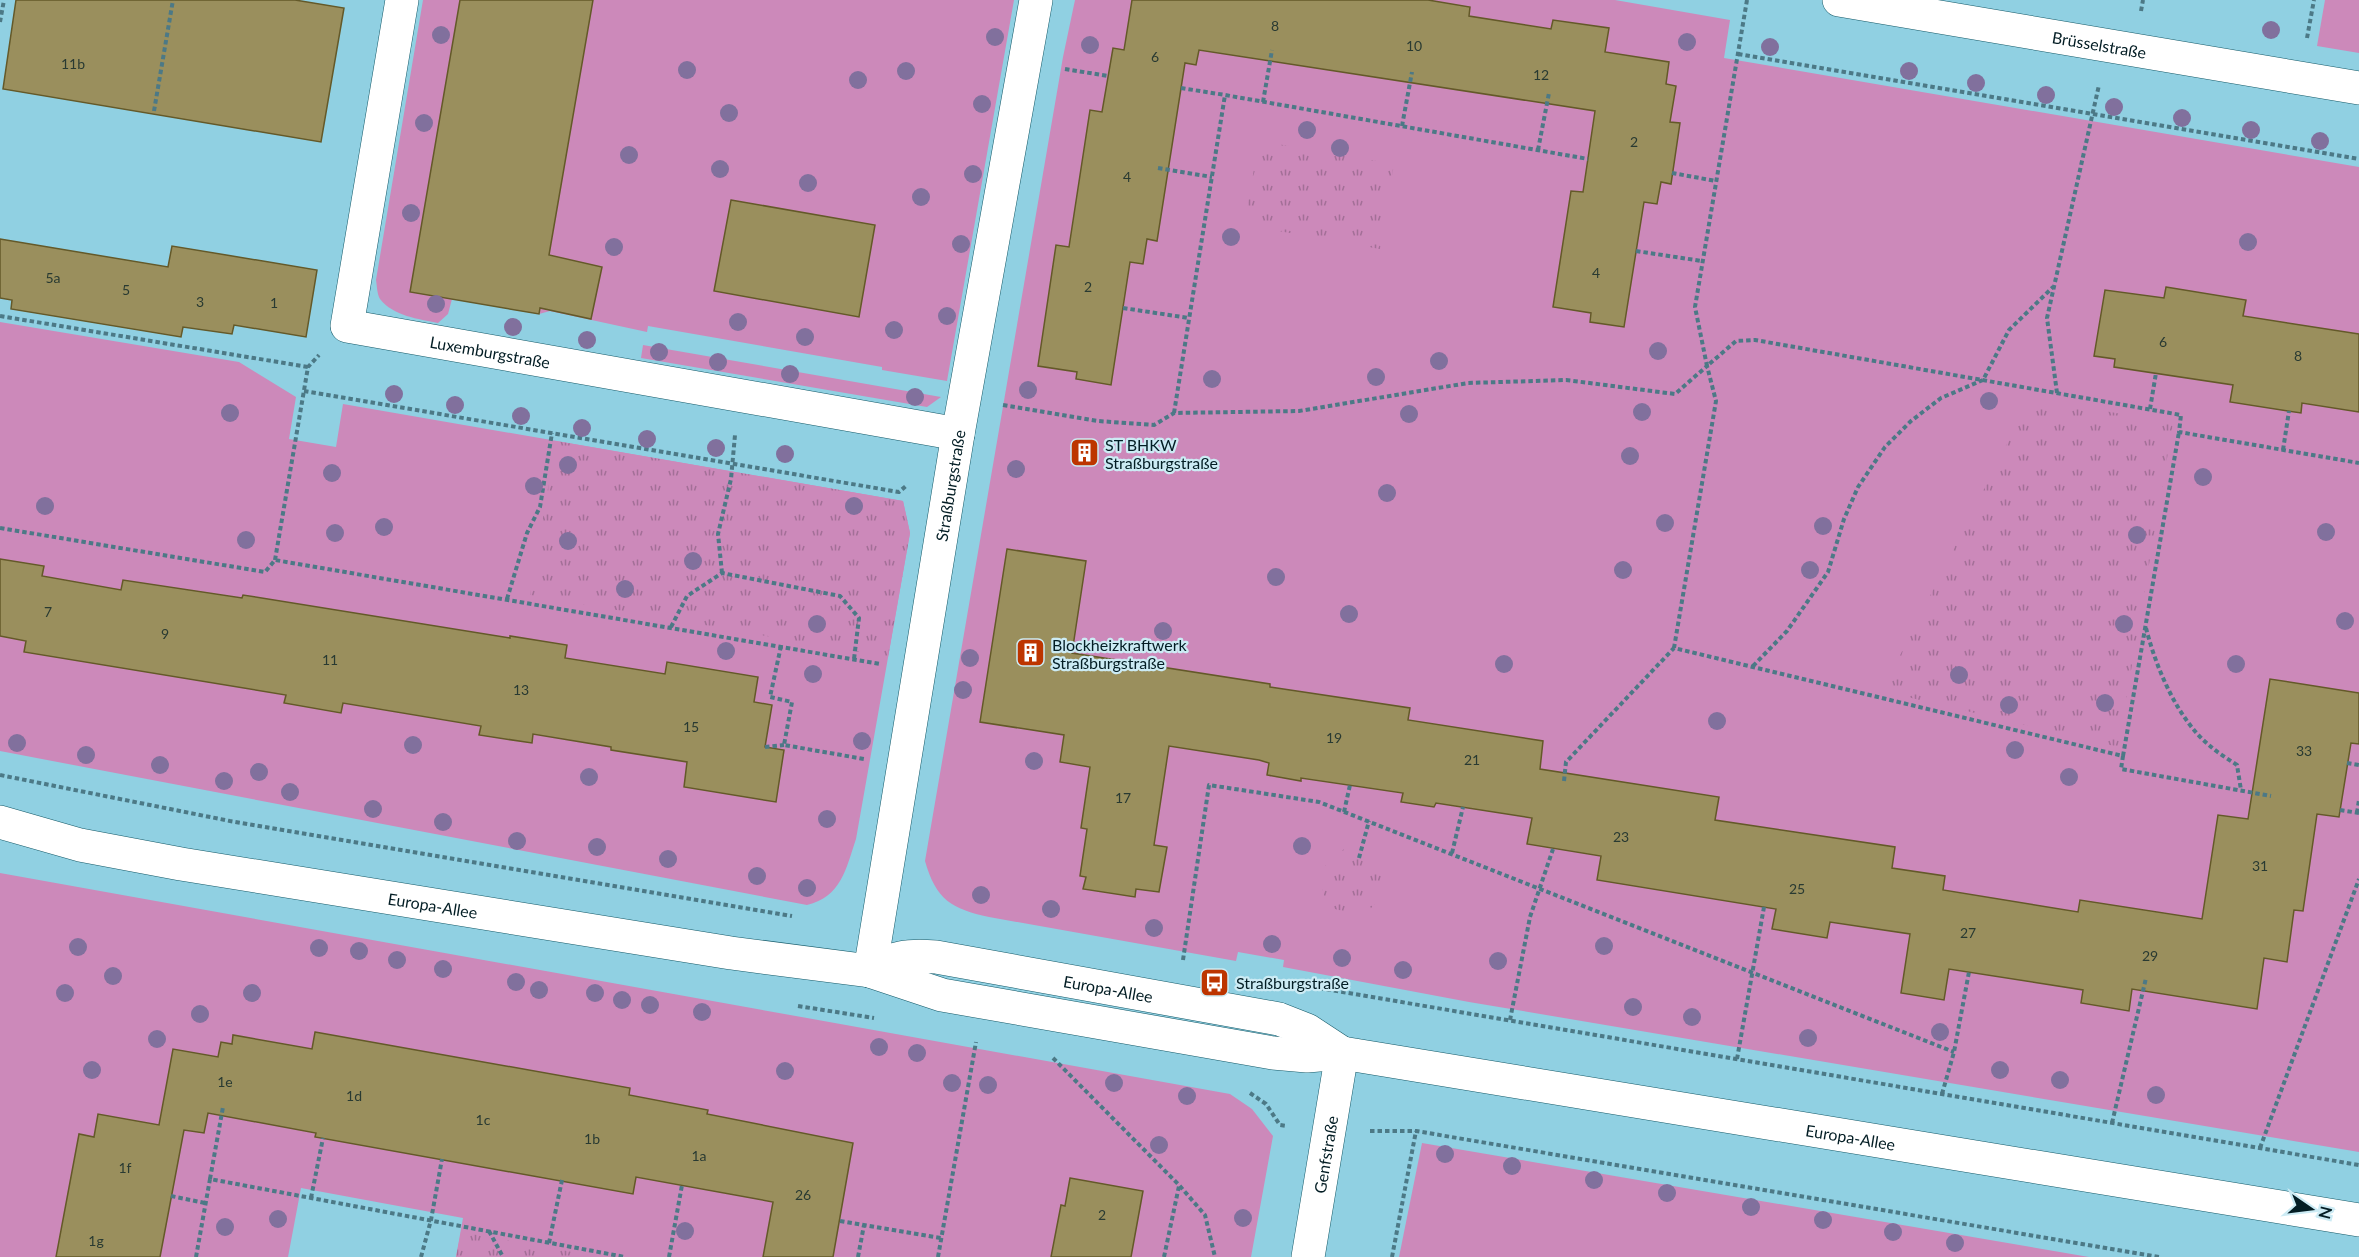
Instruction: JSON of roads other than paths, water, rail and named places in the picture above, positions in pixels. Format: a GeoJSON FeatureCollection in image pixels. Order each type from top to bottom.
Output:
{"type":"FeatureCollection","features":[{"type":"Feature","properties":{"kind":"street","name":"Luxemburgstraße"},"geometry":{"type":"LineString","coordinates":[[402,0],[347,326],[958,434]]}},
{"type":"Feature","properties":{"kind":"street","name":"Straßburgstraße"},"geometry":{"type":"LineString","coordinates":[[870,971],[958,434],[1036,0]]}},
{"type":"Feature","properties":{"kind":"street","name":"Brüsselstraße"},"geometry":{"type":"LineString","coordinates":[[1839,0],[2359,88]]}},
{"type":"Feature","properties":{"kind":"street","name":"Europa-Allee"},"geometry":{"type":"LineString","coordinates":[[0,822],[80,845],[181,864],[731,953],[870,971],[931,992],[1273,1053],[1307,1056],[1342,1053],[2359,1220]]}},
{"type":"Feature","properties":{"kind":"street","name":"Europa-Allee"},"geometry":{"type":"LineString","coordinates":[[870,971],[889,959],[914,955],[946,958],[1279,1019],[1307,1030],[1342,1053]]}},
{"type":"Feature","properties":{"kind":"street","name":"Genfstraße"},"geometry":{"type":"LineString","coordinates":[[1308,1257],[1342,1053]]}},
{"type":"Feature","properties":{"kind":"place","name":"ST BHKW Straßburgstraße"},"geometry":{"type":"Point","coordinates":[1084,453]}},
{"type":"Feature","properties":{"kind":"place","name":"Blockheizkraftwerk Straßburgstraße"},"geometry":{"type":"Point","coordinates":[1031,653]}},
{"type":"Feature","properties":{"kind":"place","name":"Straßburgstraße"},"geometry":{"type":"Point","coordinates":[1215,982]}}]}
